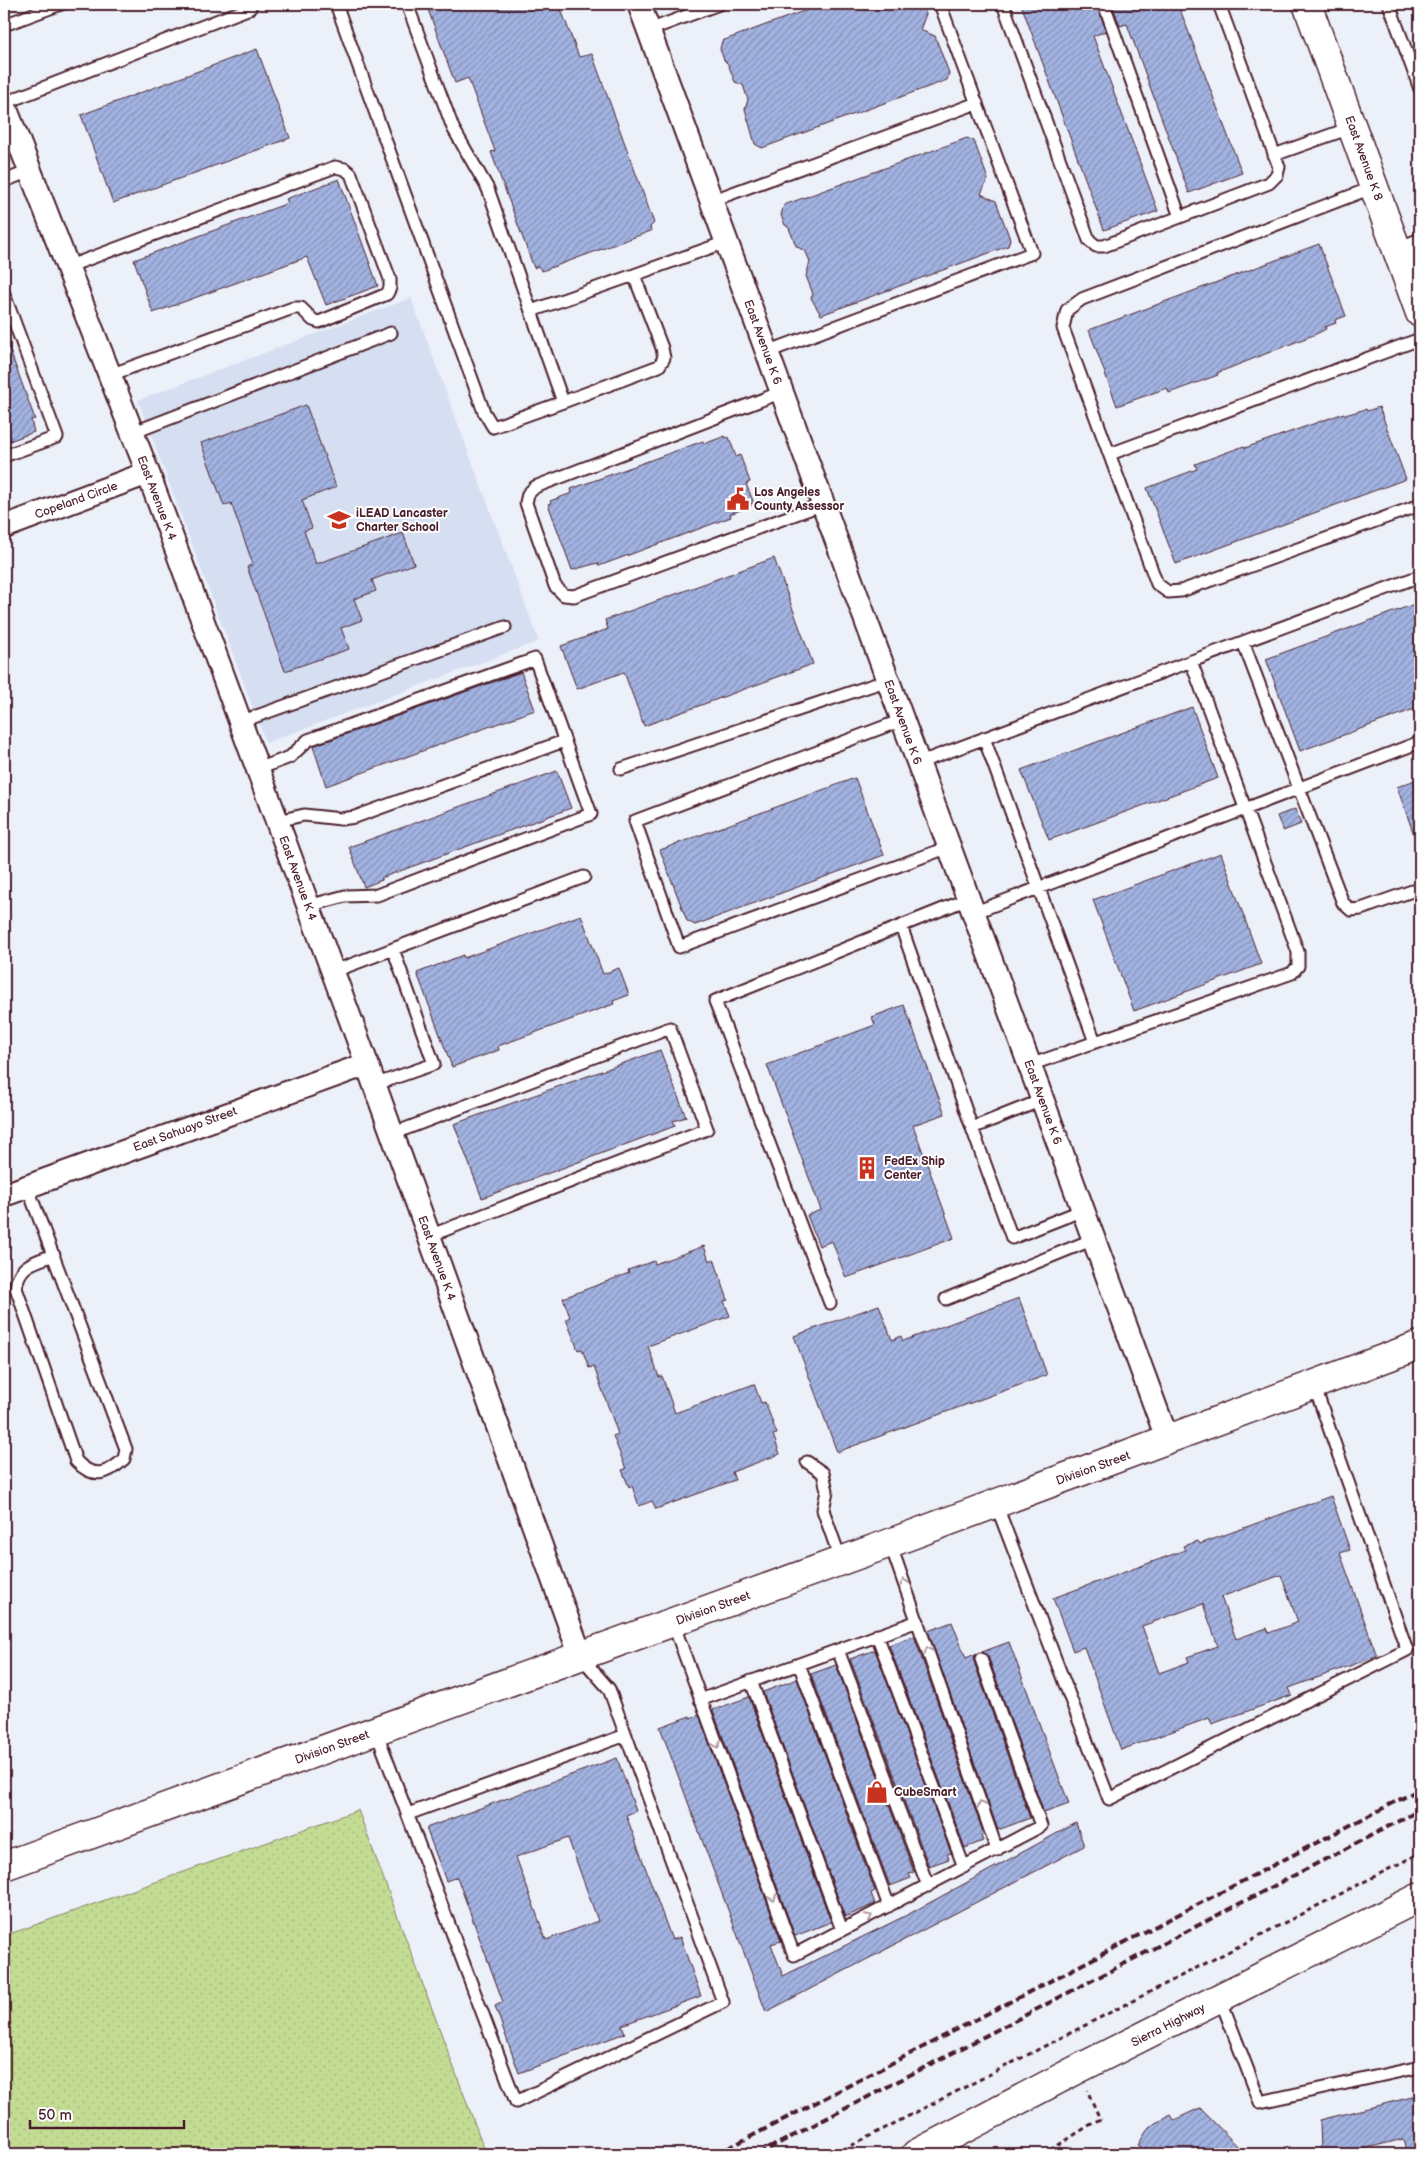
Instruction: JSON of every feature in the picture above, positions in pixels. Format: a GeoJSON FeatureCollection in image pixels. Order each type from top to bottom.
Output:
{"type":"FeatureCollection","features":[{"type":"Feature","properties":{"kind":"main road","name":"East Avenue K 8"},"geometry":{"type":"LineString","coordinates":[[1307,4],[1374,187],[1409,250],[1420,313]]}},
{"type":"Feature","properties":{"kind":"main road","name":"Division Street"},"geometry":{"type":"LineString","coordinates":[[4,1866],[1168,1441],[1420,1345]]}},
{"type":"Feature","properties":{"kind":"main road","name":"Sierra Highway"},"geometry":{"type":"LineString","coordinates":[[916,2154],[1078,2069],[1420,1897]]}},
{"type":"Feature","properties":{"kind":"street","name":"East Avenue K 6"},"geometry":{"type":"LineString","coordinates":[[639,4],[1168,1441]]}},
{"type":"Feature","properties":{"kind":"street","name":"East Avenue K 4"},"geometry":{"type":"LineString","coordinates":[[4,104],[148,473],[258,769],[367,1064],[580,1656]]}},
{"type":"Feature","properties":{"kind":"street","name":"Copeland Circle"},"geometry":{"type":"LineString","coordinates":[[4,527],[148,473]]}},
{"type":"Feature","properties":{"kind":"street","name":"East Sahuayo Street"},"geometry":{"type":"LineString","coordinates":[[4,1195],[367,1064]]}},
{"type":"Feature","properties":{"kind":"lane"},"geometry":{"type":"LineString","coordinates":[[4,25],[57,4]]}},
{"type":"Feature","properties":{"kind":"lane"},"geometry":{"type":"LineString","coordinates":[[336,4],[484,412],[493,428],[659,366],[664,358],[634,275]]}},
{"type":"Feature","properties":{"kind":"lane"},"geometry":{"type":"LineString","coordinates":[[406,4],[453,128],[488,189],[563,402]]}},
{"type":"Feature","properties":{"kind":"lane"},"geometry":{"type":"LineString","coordinates":[[648,30],[693,8],[719,4]]}},
{"type":"Feature","properties":{"kind":"lane"},"geometry":{"type":"LineString","coordinates":[[767,352],[1032,253],[940,4]]}},
{"type":"Feature","properties":{"kind":"lane"},"geometry":{"type":"LineString","coordinates":[[1003,4],[1089,240],[1096,246],[1104,246],[1269,183],[1277,176],[1279,167],[1219,4]]}},
{"type":"Feature","properties":{"kind":"lane"},"geometry":{"type":"LineString","coordinates":[[1104,4],[1180,217]]}},
{"type":"Feature","properties":{"kind":"lane"},"geometry":{"type":"LineString","coordinates":[[1389,4],[1420,89]]}},
{"type":"Feature","properties":{"kind":"lane"},"geometry":{"type":"LineString","coordinates":[[4,104],[250,8]]}},
{"type":"Feature","properties":{"kind":"lane"},"geometry":{"type":"LineString","coordinates":[[711,201],[977,102]]}},
{"type":"Feature","properties":{"kind":"lane"},"geometry":{"type":"LineString","coordinates":[[1274,155],[1353,126]]}},
{"type":"Feature","properties":{"kind":"lane"},"geometry":{"type":"LineString","coordinates":[[68,267],[335,167],[345,169],[351,174],[390,279],[390,288],[387,294],[319,322],[313,320],[301,308],[293,308],[110,375]]}},
{"type":"Feature","properties":{"kind":"lane"},"geometry":{"type":"LineString","coordinates":[[4,181],[30,171]]}},
{"type":"Feature","properties":{"kind":"lane"},"geometry":{"type":"LineString","coordinates":[[1374,187],[1082,299],[1067,310],[1063,328],[1158,584],[1168,592],[1181,591],[1420,505]]}},
{"type":"Feature","properties":{"kind":"lane"},"geometry":{"type":"LineString","coordinates":[[531,311],[726,242]]}},
{"type":"Feature","properties":{"kind":"lane"},"geometry":{"type":"LineString","coordinates":[[4,294],[57,437],[4,456]]}},
{"type":"Feature","properties":{"kind":"lane"},"geometry":{"type":"LineString","coordinates":[[132,433],[391,333]]}},
{"type":"Feature","properties":{"kind":"lane"},"geometry":{"type":"LineString","coordinates":[[1110,454],[1420,340]]}},
{"type":"Feature","properties":{"kind":"lane"},"geometry":{"type":"LineString","coordinates":[[782,392],[535,487],[528,494],[526,503],[555,586],[564,595],[574,596],[823,504]]}},
{"type":"Feature","properties":{"kind":"lane"},"geometry":{"type":"LineString","coordinates":[[918,763],[1420,576]]}},
{"type":"Feature","properties":{"kind":"lane"},"geometry":{"type":"LineString","coordinates":[[240,722],[505,627]]}},
{"type":"Feature","properties":{"kind":"lane"},"geometry":{"type":"LineString","coordinates":[[1243,642],[1342,903],[1351,910],[1412,891]]}},
{"type":"Feature","properties":{"kind":"lane"},"geometry":{"type":"LineString","coordinates":[[258,769],[290,757],[308,740],[535,659],[592,814],[377,895],[345,896],[308,906]]}},
{"type":"Feature","properties":{"kind":"lane"},"geometry":{"type":"LineString","coordinates":[[1030,1065],[1292,973],[1298,966],[1298,952],[1244,810],[1191,661]]}},
{"type":"Feature","properties":{"kind":"lane"},"geometry":{"type":"LineString","coordinates":[[621,769],[888,680]]}},
{"type":"Feature","properties":{"kind":"lane"},"geometry":{"type":"LineString","coordinates":[[902,720],[636,821],[680,947],[950,847]]}},
{"type":"Feature","properties":{"kind":"lane"},"geometry":{"type":"LineString","coordinates":[[984,738],[1095,1042]]}},
{"type":"Feature","properties":{"kind":"lane"},"geometry":{"type":"LineString","coordinates":[[277,821],[304,815],[341,819],[355,817],[564,741]]}},
{"type":"Feature","properties":{"kind":"lane"},"geometry":{"type":"LineString","coordinates":[[830,1303],[715,1001],[901,926],[1040,888],[1420,742]]}},
{"type":"Feature","properties":{"kind":"lane"},"geometry":{"type":"LineString","coordinates":[[332,972],[584,877]]}},
{"type":"Feature","properties":{"kind":"lane"},"geometry":{"type":"LineString","coordinates":[[901,926],[1012,1238],[1083,1210]]}},
{"type":"Feature","properties":{"kind":"lane"},"geometry":{"type":"LineString","coordinates":[[374,1085],[434,1064],[393,949]]}},
{"type":"Feature","properties":{"kind":"lane"},"geometry":{"type":"LineString","coordinates":[[392,1134],[670,1028],[707,1129],[428,1236]]}},
{"type":"Feature","properties":{"kind":"lane"},"geometry":{"type":"LineString","coordinates":[[972,1128],[1042,1100]]}},
{"type":"Feature","properties":{"kind":"lane"},"geometry":{"type":"LineString","coordinates":[[27,1186],[54,1255],[126,1449],[124,1459],[101,1473],[84,1470],[76,1461],[16,1288],[17,1277],[22,1269],[54,1255]]}},
{"type":"Feature","properties":{"kind":"lane"},"geometry":{"type":"LineString","coordinates":[[946,1299],[1094,1239]]}},
{"type":"Feature","properties":{"kind":"lane"},"geometry":{"type":"LineString","coordinates":[[996,1504],[1109,1799],[1407,1650],[1314,1385]]}},
{"type":"Feature","properties":{"kind":"lane"},"geometry":{"type":"LineString","coordinates":[[807,1462],[823,1473],[827,1491],[823,1510],[841,1561]]}},
{"type":"Feature","properties":{"kind":"lane"},"geometry":{"type":"LineString","coordinates":[[890,1543],[997,1850]]}},
{"type":"Feature","properties":{"kind":"lane"},"geometry":{"type":"LineString","coordinates":[[700,1700],[918,1621]]}},
{"type":"Feature","properties":{"kind":"lane"},"geometry":{"type":"LineString","coordinates":[[673,1623],[794,1955],[1042,1826],[981,1659]]}},
{"type":"Feature","properties":{"kind":"lane"},"geometry":{"type":"LineString","coordinates":[[877,1636],[964,1867]]}},
{"type":"Feature","properties":{"kind":"lane"},"geometry":{"type":"LineString","coordinates":[[838,1650],[928,1886]]}},
{"type":"Feature","properties":{"kind":"lane"},"geometry":{"type":"LineString","coordinates":[[376,1731],[516,2102],[723,2002],[609,1689],[580,1656]]}},
{"type":"Feature","properties":{"kind":"lane"},"geometry":{"type":"LineString","coordinates":[[799,1664],[890,1906]]}},
{"type":"Feature","properties":{"kind":"lane"},"geometry":{"type":"LineString","coordinates":[[751,1681],[842,1930]]}},
{"type":"Feature","properties":{"kind":"lane"},"geometry":{"type":"LineString","coordinates":[[408,1814],[626,1735]]}},
{"type":"Feature","properties":{"kind":"lane"},"geometry":{"type":"LineString","coordinates":[[1220,1998],[1260,2102],[1420,2067]]}},
{"type":"Feature","properties":{"kind":"path"},"geometry":{"type":"LineString","coordinates":[[835,2154],[1420,1853]]}},
{"type":"Feature","properties":{"kind":"path"},"geometry":{"type":"LineString","coordinates":[[1042,2154],[1056,2148],[1100,2119],[1078,2069]]}},
{"type":"Feature","properties":{"kind":"path"},"geometry":{"type":"LineString","coordinates":[[1056,2148],[1059,2154]]}},
{"type":"Feature","properties":{"kind":"shaded area","name":"iLEAD Lancaster Charter School"},"geometry":{"type":"Polygon","coordinates":[[[411,298],[539,641],[266,743],[138,400],[411,298]]]}},
{"type":"Feature","properties":{"kind":"green space"},"geometry":{"type":"Polygon","coordinates":[[[358,1810],[486,2154],[4,2154],[4,1936],[358,1810]]]}},
{"type":"Feature","properties":{"kind":"building"},"geometry":{"type":"Polygon","coordinates":[[[426,4],[559,4],[579,57],[592,54],[654,223],[650,227],[651,231],[542,271],[538,266],[534,268],[491,152],[495,151],[468,78],[455,83],[426,4]]]}},
{"type":"Feature","properties":{"kind":"building"},"geometry":{"type":"Polygon","coordinates":[[[823,4],[923,4],[926,14],[920,30],[935,36],[949,73],[947,80],[762,148],[755,144],[745,109],[748,100],[743,85],[735,82],[728,64],[724,60],[720,49],[722,41],[823,4]]]}},
{"type":"Feature","properties":{"kind":"building"},"geometry":{"type":"Polygon","coordinates":[[[1021,4],[1097,4],[1106,31],[1093,36],[1158,211],[1104,230],[1021,4]]]}},
{"type":"Feature","properties":{"kind":"building"},"geometry":{"type":"Polygon","coordinates":[[[1112,4],[1178,4],[1242,173],[1189,193],[1127,24],[1120,26],[1112,4]]]}},
{"type":"Feature","properties":{"kind":"building"},"geometry":{"type":"Polygon","coordinates":[[[257,49],[290,138],[113,203],[81,115],[257,49]]]}},
{"type":"Feature","properties":{"kind":"building"},"geometry":{"type":"Polygon","coordinates":[[[967,138],[974,141],[988,179],[981,194],[996,201],[1010,239],[1008,246],[821,315],[811,298],[813,294],[806,276],[810,262],[806,252],[796,246],[789,228],[785,225],[781,215],[784,205],[967,138]]]}},
{"type":"Feature","properties":{"kind":"building"},"geometry":{"type":"Polygon","coordinates":[[[339,179],[378,286],[326,305],[307,257],[153,313],[134,260],[288,203],[286,199],[339,179]]]}},
{"type":"Feature","properties":{"kind":"building"},"geometry":{"type":"Polygon","coordinates":[[[1319,244],[1346,316],[1335,320],[1336,323],[1325,327],[1326,329],[1316,334],[1217,373],[1218,375],[1169,393],[1167,388],[1117,406],[1089,330],[1319,244]]]}},
{"type":"Feature","properties":{"kind":"building"},"geometry":{"type":"Polygon","coordinates":[[[6,340],[35,419],[31,420],[34,432],[4,443],[4,341],[6,340]]]}},
{"type":"Feature","properties":{"kind":"building"},"geometry":{"type":"Polygon","coordinates":[[[306,405],[336,487],[302,500],[312,528],[304,531],[316,564],[403,533],[414,564],[372,580],[376,591],[354,599],[362,620],[341,628],[349,649],[285,671],[247,567],[253,564],[231,503],[224,506],[201,443],[306,405]]]}},
{"type":"Feature","properties":{"kind":"building"},"geometry":{"type":"Polygon","coordinates":[[[1379,407],[1406,479],[1176,564],[1147,488],[1197,469],[1195,464],[1244,446],[1245,448],[1344,413],[1345,415],[1379,407]]]}},
{"type":"Feature","properties":{"kind":"building"},"geometry":{"type":"Polygon","coordinates":[[[725,436],[726,438],[729,437],[736,457],[740,455],[750,482],[746,484],[754,503],[750,504],[751,506],[730,514],[731,517],[599,566],[598,563],[572,570],[548,504],[551,503],[550,501],[572,493],[571,489],[703,441],[704,444],[725,436]]]}},
{"type":"Feature","properties":{"kind":"building"},"geometry":{"type":"Polygon","coordinates":[[[774,558],[813,664],[644,726],[624,672],[577,689],[561,646],[608,629],[605,620],[774,558]]]}},
{"type":"Feature","properties":{"kind":"building"},"geometry":{"type":"Polygon","coordinates":[[[1420,602],[1420,707],[1300,751],[1266,659],[1420,602]]]}},
{"type":"Feature","properties":{"kind":"building"},"geometry":{"type":"Polygon","coordinates":[[[521,672],[535,710],[326,786],[313,746],[521,672]]]}},
{"type":"Feature","properties":{"kind":"building"},"geometry":{"type":"Polygon","coordinates":[[[1192,707],[1218,778],[1049,840],[1021,770],[1192,707]]]}},
{"type":"Feature","properties":{"kind":"building"},"geometry":{"type":"Polygon","coordinates":[[[557,771],[571,808],[381,878],[382,880],[364,887],[349,847],[557,771]]]}},
{"type":"Feature","properties":{"kind":"building"},"geometry":{"type":"Polygon","coordinates":[[[855,778],[884,855],[695,925],[687,921],[660,850],[855,778]]]}},
{"type":"Feature","properties":{"kind":"building"},"geometry":{"type":"Polygon","coordinates":[[[1420,778],[1420,846],[1418,846],[1397,787],[1420,778]]]}},
{"type":"Feature","properties":{"kind":"building"},"geometry":{"type":"Polygon","coordinates":[[[1295,809],[1301,824],[1283,831],[1277,816],[1295,809]]]}},
{"type":"Feature","properties":{"kind":"building"},"geometry":{"type":"Polygon","coordinates":[[[1221,853],[1261,964],[1134,1011],[1093,900],[1221,853]]]}},
{"type":"Feature","properties":{"kind":"building"},"geometry":{"type":"Polygon","coordinates":[[[581,915],[603,974],[619,968],[629,995],[613,1001],[614,1004],[498,1046],[499,1050],[452,1067],[417,973],[463,955],[464,958],[581,915]]]}},
{"type":"Feature","properties":{"kind":"building","name":"FedEx Ship Center"},"geometry":{"type":"Polygon","coordinates":[[[904,1005],[945,1114],[913,1125],[954,1238],[846,1278],[832,1241],[819,1246],[807,1215],[821,1210],[767,1065],[875,1025],[872,1017],[904,1005]]]}},
{"type":"Feature","properties":{"kind":"building"},"geometry":{"type":"Polygon","coordinates":[[[660,1050],[686,1117],[673,1121],[675,1126],[482,1198],[454,1124],[660,1050]]]}},
{"type":"Feature","properties":{"kind":"building"},"geometry":{"type":"Polygon","coordinates":[[[704,1246],[709,1261],[714,1259],[728,1300],[724,1301],[730,1316],[648,1346],[659,1377],[662,1376],[675,1413],[754,1384],[761,1403],[765,1402],[777,1434],[773,1435],[780,1454],[732,1472],[735,1480],[656,1509],[652,1501],[639,1506],[632,1486],[629,1487],[622,1470],[626,1469],[613,1436],[618,1434],[594,1367],[589,1368],[582,1349],[578,1350],[566,1319],[570,1317],[563,1298],[629,1273],[628,1270],[654,1261],[655,1264],[704,1246]]]}},
{"type":"Feature","properties":{"kind":"building"},"geometry":{"type":"Polygon","coordinates":[[[1019,1298],[1047,1375],[837,1452],[794,1336],[879,1305],[892,1340],[901,1336],[903,1341],[1019,1298]]]}},
{"type":"Feature","properties":{"kind":"building"},"geometry":{"type":"Polygon","coordinates":[[[1331,1496],[1350,1550],[1340,1553],[1377,1656],[1289,1688],[1292,1695],[1212,1724],[1209,1718],[1121,1750],[1084,1647],[1073,1651],[1053,1598],[1185,1550],[1183,1546],[1198,1541],[1200,1544],[1331,1496]],[[1281,1575],[1221,1597],[1236,1639],[1267,1628],[1269,1633],[1298,1622],[1281,1575]],[[1203,1604],[1142,1626],[1159,1673],[1189,1662],[1187,1657],[1218,1646],[1203,1604]]]}},
{"type":"Feature","properties":{"kind":"building"},"geometry":{"type":"Polygon","coordinates":[[[952,1622],[966,1658],[975,1654],[974,1662],[1030,1818],[998,1830],[928,1631],[952,1622]]]}},
{"type":"Feature","properties":{"kind":"building"},"geometry":{"type":"Polygon","coordinates":[[[914,1636],[984,1835],[981,1836],[983,1841],[965,1848],[889,1645],[914,1636]]]}},
{"type":"Feature","properties":{"kind":"building"},"geometry":{"type":"Polygon","coordinates":[[[1009,1642],[1069,1804],[1044,1813],[988,1656],[982,1652],[1009,1642]]]}},
{"type":"Feature","properties":{"kind":"building"},"geometry":{"type":"Polygon","coordinates":[[[875,1650],[951,1853],[947,1854],[949,1859],[929,1866],[850,1659],[875,1650]]]}},
{"type":"Feature","properties":{"kind":"building"},"geometry":{"type":"Polygon","coordinates":[[[836,1665],[914,1872],[909,1874],[911,1878],[890,1886],[811,1674],[836,1665]]]}},
{"type":"Feature","properties":{"kind":"building"},"geometry":{"type":"Polygon","coordinates":[[[797,1679],[875,1891],[871,1893],[875,1904],[845,1917],[763,1692],[797,1679]]]}},
{"type":"Feature","properties":{"kind":"building"},"geometry":{"type":"Polygon","coordinates":[[[749,1697],[831,1922],[795,1936],[713,1710],[749,1697]]]}},
{"type":"Feature","properties":{"kind":"building"},"geometry":{"type":"Polygon","coordinates":[[[699,1715],[781,1941],[771,1944],[783,1976],[909,1914],[1076,1823],[1084,1846],[766,2012],[660,1727],[690,1716],[690,1718],[699,1715]]]}},
{"type":"Feature","properties":{"kind":"building"},"geometry":{"type":"Polygon","coordinates":[[[617,1758],[636,1811],[626,1815],[672,1940],[680,1937],[701,1996],[622,2025],[625,2033],[519,2073],[495,2006],[503,2002],[457,1877],[446,1881],[426,1828],[617,1758]],[[568,1838],[516,1857],[546,1940],[598,1921],[568,1838]]]}},
{"type":"Feature","properties":{"kind":"building"},"geometry":{"type":"Polygon","coordinates":[[[1420,2095],[1420,2154],[1407,2154],[1403,2139],[1343,2154],[1321,2154],[1320,2120],[1420,2095]]]}},
{"type":"Feature","properties":{"kind":"building"},"geometry":{"type":"Polygon","coordinates":[[[1200,2108],[1245,2154],[1136,2154],[1141,2147],[1138,2145],[1149,2127],[1171,2115],[1174,2120],[1200,2108]]]}},
{"type":"Feature","properties":{"kind":"railway"},"geometry":{"type":"LineString","coordinates":[[717,2154],[1420,1789]]}},
{"type":"Feature","properties":{"kind":"railway"},"geometry":{"type":"LineString","coordinates":[[758,2154],[1420,1810]]}},
{"type":"Feature","properties":{"kind":"place","name":"Los Angeles County Assessor"},"geometry":{"type":"Point","coordinates":[738,499]}},
{"type":"Feature","properties":{"kind":"place","name":"iLEAD Lancaster Charter School"},"geometry":{"type":"Point","coordinates":[339,520]}},
{"type":"Feature","properties":{"kind":"place","name":"FedEx Ship Center"},"geometry":{"type":"Point","coordinates":[867,1168]}},
{"type":"Feature","properties":{"kind":"place","name":"CubeSmart"},"geometry":{"type":"Point","coordinates":[877,1792]}}]}
